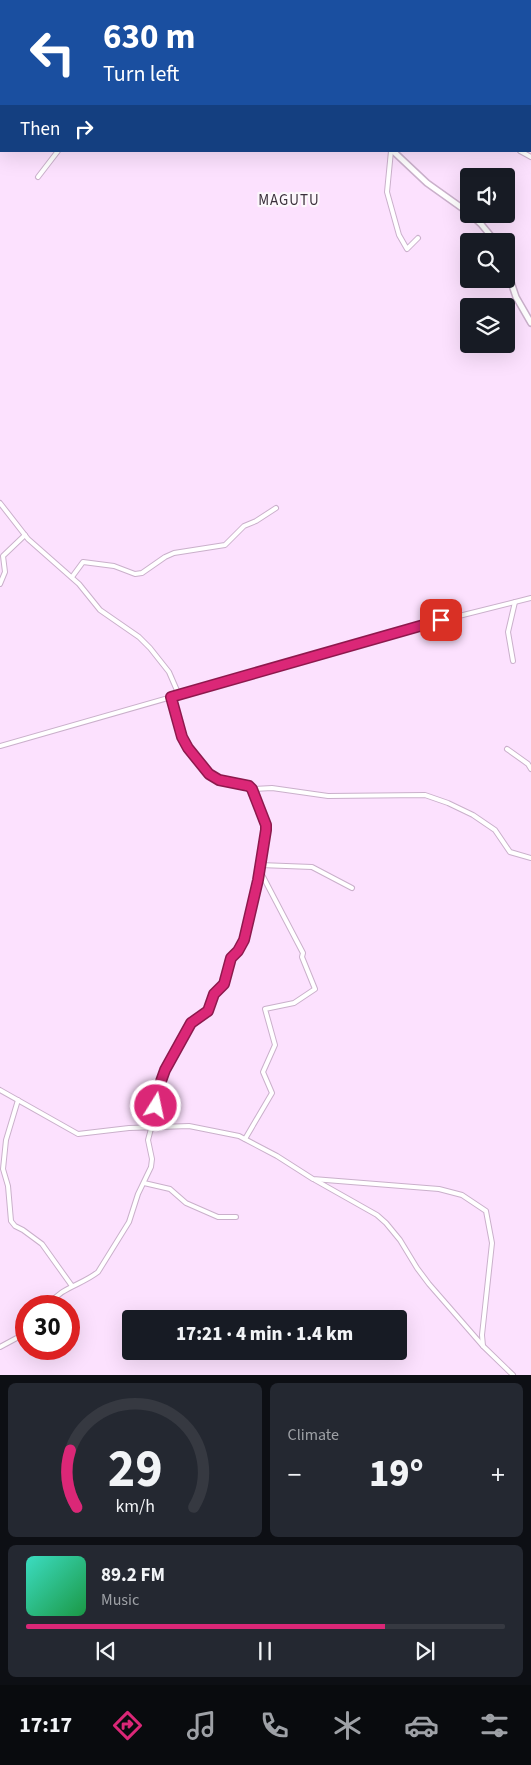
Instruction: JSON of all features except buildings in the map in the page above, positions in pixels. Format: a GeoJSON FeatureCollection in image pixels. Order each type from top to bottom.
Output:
{"type":"FeatureCollection","features":[{"type":"Feature","properties":{"kind":"street"},"geometry":{"type":"LineString","coordinates":[[38,177],[57,152]]}},
{"type":"Feature","properties":{"kind":"street"},"geometry":{"type":"LineString","coordinates":[[392,152],[387,192],[399,235],[407,249],[418,238]]}},
{"type":"Feature","properties":{"kind":"street"},"geometry":{"type":"LineString","coordinates":[[393,152],[427,183],[460,207]]}},
{"type":"Feature","properties":{"kind":"street"},"geometry":{"type":"LineString","coordinates":[[480,223],[488,233]]}},
{"type":"Feature","properties":{"kind":"street"},"geometry":{"type":"LineString","coordinates":[[513,288],[531,323]]}},
{"type":"Feature","properties":{"kind":"street"},"geometry":{"type":"LineString","coordinates":[[0,504],[26,536],[86,591],[100,610],[150,648],[169,672],[179,695]]}},
{"type":"Feature","properties":{"kind":"street"},"geometry":{"type":"LineString","coordinates":[[72,578],[83,562],[114,566],[135,574],[142,573],[174,552],[225,545],[244,526],[256,521],[276,508]]}},
{"type":"Feature","properties":{"kind":"street"},"geometry":{"type":"LineString","coordinates":[[0,584],[5,572],[3,556],[26,536]]}},
{"type":"Feature","properties":{"kind":"street"},"geometry":{"type":"LineString","coordinates":[[0,746],[423,625],[531,598]]}},
{"type":"Feature","properties":{"kind":"street"},"geometry":{"type":"LineString","coordinates":[[513,661],[508,632],[515,602]]}},
{"type":"Feature","properties":{"kind":"street"},"geometry":{"type":"LineString","coordinates":[[171,697],[182,737],[188,748],[209,774],[219,780],[244,784],[252,789],[272,788],[328,796],[425,796],[448,803],[473,815],[495,830],[510,852],[531,858]]}},
{"type":"Feature","properties":{"kind":"street"},"geometry":{"type":"LineString","coordinates":[[507,749],[528,764],[531,769]]}},
{"type":"Feature","properties":{"kind":"street"},"geometry":{"type":"LineString","coordinates":[[57,1295],[91,1278],[98,1272],[129,1222],[138,1194],[151,1167],[152,1159],[148,1140],[160,1084],[165,1070],[191,1023],[208,1011],[214,994],[224,984],[231,958],[238,951],[244,940],[260,867],[266,825],[252,789]]}},
{"type":"Feature","properties":{"kind":"street"},"geometry":{"type":"LineString","coordinates":[[260,867],[312,867],[352,888]]}},
{"type":"Feature","properties":{"kind":"street"},"geometry":{"type":"LineString","coordinates":[[245,1139],[272,1093],[263,1072],[275,1045],[265,1010],[294,1003],[315,990],[302,957],[303,953],[260,867]]}},
{"type":"Feature","properties":{"kind":"street"},"geometry":{"type":"LineString","coordinates":[[0,1090],[67,1130],[78,1134],[129,1128],[189,1126],[239,1136],[278,1156],[313,1179],[377,1215],[386,1223],[400,1240],[429,1284],[483,1346],[513,1375]]}},
{"type":"Feature","properties":{"kind":"street"},"geometry":{"type":"LineString","coordinates":[[18,1100],[6,1140],[3,1169],[8,1186],[11,1221],[15,1226],[42,1244],[72,1286]]}},
{"type":"Feature","properties":{"kind":"street"},"geometry":{"type":"LineString","coordinates":[[313,1179],[439,1189],[462,1194],[486,1211],[492,1243],[482,1335],[483,1346]]}},
{"type":"Feature","properties":{"kind":"street"},"geometry":{"type":"LineString","coordinates":[[144,1183],[170,1189],[186,1203],[218,1217],[236,1217]]}},
{"type":"Feature","properties":{"kind":"street"},"geometry":{"type":"LineString","coordinates":[[0,1347],[15,1339]]}},
{"type":"Feature","properties":{"kind":"district","name":"MAGUTU"},"geometry":{"type":"Point","coordinates":[289,200]}},
{"type":"Feature","properties":{"kind":"route"},"geometry":{"type":"LineString","coordinates":[[156,1106],[165,1070],[191,1023],[208,1011],[214,994],[224,984],[232,956],[238,951],[244,940],[258,880],[266,830],[266,825],[252,789],[244,784],[215,779],[199,763],[188,748],[182,737],[171,697],[441,620]]}}]}
